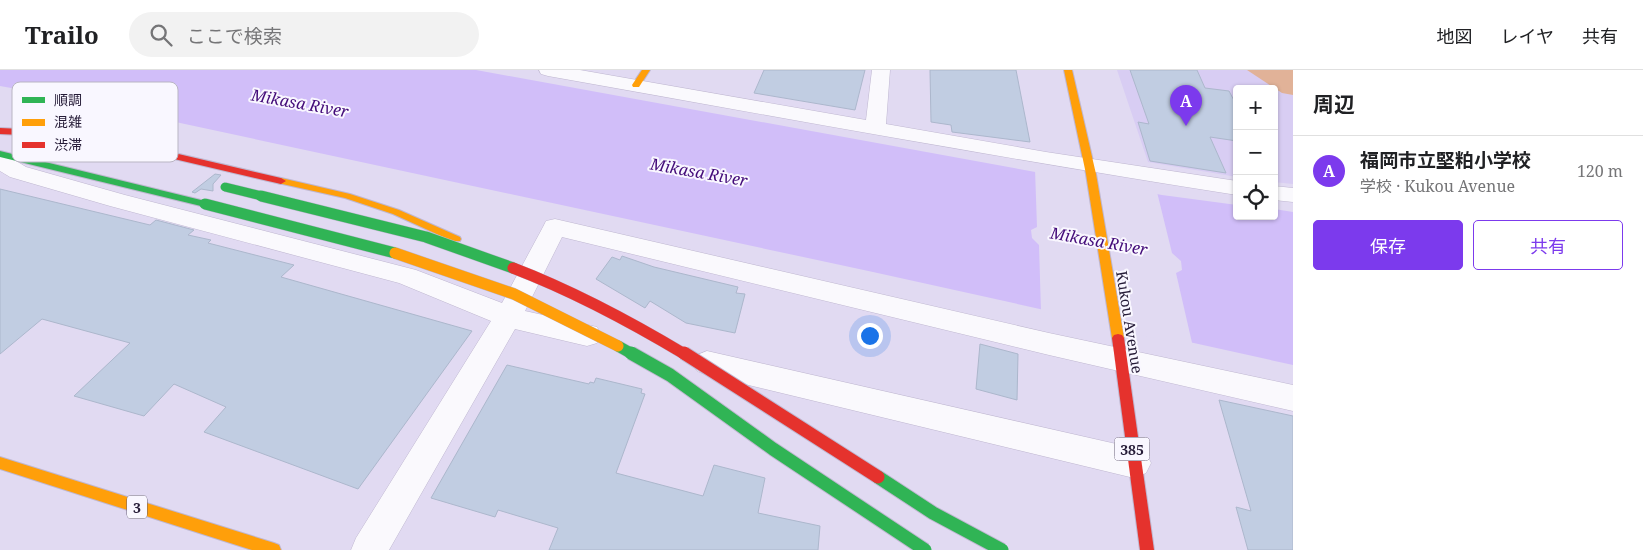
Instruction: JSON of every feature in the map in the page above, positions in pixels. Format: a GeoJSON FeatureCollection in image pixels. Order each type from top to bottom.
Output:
{"type":"FeatureCollection","features":[{"type":"Feature","properties":{"kind":"highway","name":"Kukou Avenue"},"geometry":{"type":"LineString","coordinates":[[1068,70],[1091,170],[1121,354],[1147,550]]}},
{"type":"Feature","properties":{"kind":"highway"},"geometry":{"type":"LineString","coordinates":[[178,157],[347,196],[396,212],[530,274],[609,312],[691,356],[933,512],[1002,550]]}},
{"type":"Feature","properties":{"kind":"highway"},"geometry":{"type":"LineString","coordinates":[[35,162],[411,257],[514,294],[594,333],[670,375],[773,449],[925,550]]}},
{"type":"Feature","properties":{"kind":"highway"},"geometry":{"type":"LineString","coordinates":[[216,184],[426,237],[530,274]]}},
{"type":"Feature","properties":{"kind":"highway","name":"3"},"geometry":{"type":"LineString","coordinates":[[0,463],[274,550]]}},
{"type":"Feature","properties":{"kind":"street"},"geometry":{"type":"LineString","coordinates":[[548,70],[640,75],[875,129],[1091,170],[1233,188]]}},
{"type":"Feature","properties":{"kind":"street"},"geometry":{"type":"LineString","coordinates":[[875,129],[881,70]]}},
{"type":"Feature","properties":{"kind":"street"},"geometry":{"type":"LineString","coordinates":[[0,161],[18,172],[118,201],[407,276],[508,317],[1134,463]]}},
{"type":"Feature","properties":{"kind":"street"},"geometry":{"type":"LineString","coordinates":[[1278,193],[1293,195]]}},
{"type":"Feature","properties":{"kind":"street"},"geometry":{"type":"LineString","coordinates":[[368,550],[508,317],[555,227],[1121,354],[1293,398]]}},
{"type":"Feature","properties":{"kind":"shaded area"},"geometry":{"type":"Polygon","coordinates":[[[1117,70],[1293,70],[1293,184],[1278,182],[1278,85],[1233,85],[1233,176],[1148,162],[1117,70]]]}},
{"type":"Feature","properties":{"kind":"shaded area"},"geometry":{"type":"Polygon","coordinates":[[[1247,70],[1293,70],[1293,95],[1278,90],[1278,85],[1270,85],[1247,70]]]}},
{"type":"Feature","properties":{"kind":"water","name":"Mikasa River"},"geometry":{"type":"Polygon","coordinates":[[[0,70],[476,70],[1162,195],[1233,204],[1233,220],[1278,220],[1278,210],[1293,212],[1293,365],[873,272],[178,123],[178,82],[12,82],[12,88],[0,86],[0,70]]]}},
{"type":"Feature","properties":{"kind":"pier"},"geometry":{"type":"Polygon","coordinates":[[[1035,169],[1157,192],[1172,253],[1181,261],[1182,270],[1176,273],[1193,347],[1041,312],[1039,245],[1032,238],[1031,230],[1037,227],[1035,169]]]}},
{"type":"Feature","properties":{"kind":"building"},"geometry":{"type":"Polygon","coordinates":[[[764,70],[865,70],[855,110],[754,93],[764,70]]]}},
{"type":"Feature","properties":{"kind":"building"},"geometry":{"type":"Polygon","coordinates":[[[930,70],[1016,70],[1030,142],[952,132],[951,125],[931,122],[930,70]]]}},
{"type":"Feature","properties":{"kind":"building"},"geometry":{"type":"Polygon","coordinates":[[[1130,70],[1197,70],[1205,88],[1229,91],[1233,98],[1233,140],[1210,137],[1226,173],[1150,161],[1138,122],[1149,124],[1130,70]]]}},
{"type":"Feature","properties":{"kind":"building"},"geometry":{"type":"Polygon","coordinates":[[[215,174],[221,175],[213,184],[213,191],[201,189],[195,193],[192,192],[215,174]]]}},
{"type":"Feature","properties":{"kind":"building"},"geometry":{"type":"Polygon","coordinates":[[[0,189],[150,225],[156,220],[194,230],[188,235],[211,240],[208,243],[294,265],[281,277],[472,331],[358,489],[204,432],[226,407],[174,384],[144,416],[74,396],[130,343],[42,319],[0,354],[0,189]]]}},
{"type":"Feature","properties":{"kind":"building"},"geometry":{"type":"Polygon","coordinates":[[[622,256],[654,267],[738,287],[736,293],[745,294],[735,333],[686,323],[650,301],[645,308],[596,279],[612,257],[620,260],[622,256]]]}},
{"type":"Feature","properties":{"kind":"building"},"geometry":{"type":"Polygon","coordinates":[[[980,344],[1018,354],[1017,400],[976,389],[980,344]]]}},
{"type":"Feature","properties":{"kind":"building"},"geometry":{"type":"Polygon","coordinates":[[[507,365],[589,384],[590,382],[594,383],[596,378],[642,389],[641,393],[645,394],[616,473],[703,496],[714,465],[765,478],[758,513],[820,526],[818,550],[549,550],[558,528],[498,510],[495,517],[431,498],[507,365]]]}},
{"type":"Feature","properties":{"kind":"building"},"geometry":{"type":"Polygon","coordinates":[[[1219,400],[1293,416],[1293,550],[1248,550],[1236,507],[1251,511],[1219,400]]]}},
{"type":"Feature","properties":{"kind":"traffic: fast"},"geometry":{"type":"LineString","coordinates":[[0,154],[12,157]]}},
{"type":"Feature","properties":{"kind":"traffic: fast"},"geometry":{"type":"LineString","coordinates":[[33,162],[205,204]]}},
{"type":"Feature","properties":{"kind":"traffic: fast"},"geometry":{"type":"LineString","coordinates":[[225,187],[426,237],[513,268]]}},
{"type":"Feature","properties":{"kind":"traffic: fast"},"geometry":{"type":"LineString","coordinates":[[205,204],[395,253]]}},
{"type":"Feature","properties":{"kind":"traffic: fast"},"geometry":{"type":"LineString","coordinates":[[618,346],[670,375],[773,449],[925,550]]}},
{"type":"Feature","properties":{"kind":"traffic: fast"},"geometry":{"type":"LineString","coordinates":[[878,477],[933,513],[1002,550]]}},
{"type":"Feature","properties":{"kind":"traffic: slow"},"geometry":{"type":"LineString","coordinates":[[636,85],[646,70]]}},
{"type":"Feature","properties":{"kind":"traffic: slow"},"geometry":{"type":"LineString","coordinates":[[1068,70],[1091,174],[1118,338]]}},
{"type":"Feature","properties":{"kind":"traffic: slow"},"geometry":{"type":"LineString","coordinates":[[281,181],[347,196],[396,212],[456,239]]}},
{"type":"Feature","properties":{"kind":"traffic: slow"},"geometry":{"type":"LineString","coordinates":[[395,253],[514,294],[618,346]]}},
{"type":"Feature","properties":{"kind":"traffic: slow"},"geometry":{"type":"LineString","coordinates":[[0,463],[274,550]]}},
{"type":"Feature","properties":{"kind":"traffic: jam"},"geometry":{"type":"LineString","coordinates":[[0,131],[12,132]]}},
{"type":"Feature","properties":{"kind":"traffic: jam"},"geometry":{"type":"LineString","coordinates":[[178,157],[281,181]]}},
{"type":"Feature","properties":{"kind":"traffic: jam"},"geometry":{"type":"LineString","coordinates":[[513,268],[568,292],[662,340],[735,384],[878,477]]}},
{"type":"Feature","properties":{"kind":"traffic: jam"},"geometry":{"type":"LineString","coordinates":[[1118,338],[1147,550]]}},
{"type":"Feature","properties":{"kind":"place","name":"福岡市立堅粕小学校"},"geometry":{"type":"Point","coordinates":[1186,126]}}]}
